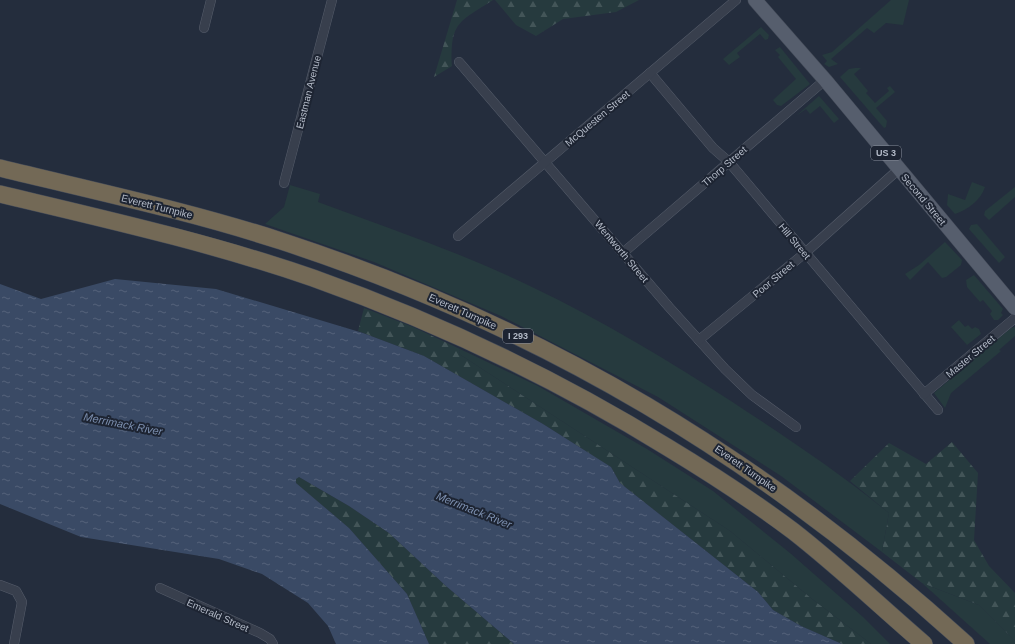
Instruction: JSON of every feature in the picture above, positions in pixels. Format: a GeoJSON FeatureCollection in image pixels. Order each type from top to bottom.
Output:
{"type":"FeatureCollection","features":[{"type":"Feature","properties":{"kind":"highway","name":"Everett Turnpike"},"geometry":{"type":"LineString","coordinates":[[0,168],[167,208],[284,242],[398,283],[465,311],[531,342],[575,364],[660,412],[761,478],[877,566],[966,644]]}},
{"type":"Feature","properties":{"kind":"highway","name":"I 293"},"geometry":{"type":"LineString","coordinates":[[0,194],[254,259],[312,278],[425,322],[502,356],[590,401],[694,464],[794,532],[924,644]]}},
{"type":"Feature","properties":{"kind":"highway"},"geometry":{"type":"LineString","coordinates":[[794,532],[915,644]]}},
{"type":"Feature","properties":{"kind":"main road","name":"Second Street"},"geometry":{"type":"LineString","coordinates":[[755,0],[825,80],[1015,308]]}},
{"type":"Feature","properties":{"kind":"street"},"geometry":{"type":"LineString","coordinates":[[204,28],[211,0]]}},
{"type":"Feature","properties":{"kind":"street","name":"Eastman Avenue"},"geometry":{"type":"LineString","coordinates":[[284,184],[332,0]]}},
{"type":"Feature","properties":{"kind":"street","name":"McQuesten Street"},"geometry":{"type":"LineString","coordinates":[[458,236],[736,0]]}},
{"type":"Feature","properties":{"kind":"street","name":"Wentworth Street"},"geometry":{"type":"LineString","coordinates":[[459,62],[699,340],[742,387],[796,427]]}},
{"type":"Feature","properties":{"kind":"street","name":"Hill Street"},"geometry":{"type":"LineString","coordinates":[[650,73],[713,148],[728,162],[938,410]]}},
{"type":"Feature","properties":{"kind":"street","name":"Thorp Street"},"geometry":{"type":"LineString","coordinates":[[624,252],[825,80]]}},
{"type":"Feature","properties":{"kind":"street","name":"Poor Street"},"geometry":{"type":"LineString","coordinates":[[699,340],[805,253],[900,169]]}},
{"type":"Feature","properties":{"kind":"street","name":"Master Street"},"geometry":{"type":"LineString","coordinates":[[924,394],[1015,318]]}},
{"type":"Feature","properties":{"kind":"street"},"geometry":{"type":"LineString","coordinates":[[0,585],[16,591],[22,602],[14,644]]}},
{"type":"Feature","properties":{"kind":"street","name":"Emerald Street"},"geometry":{"type":"LineString","coordinates":[[160,588],[260,633],[270,639],[273,644]]}},
{"type":"Feature","properties":{"kind":"green space"},"geometry":{"type":"Polygon","coordinates":[[[457,0],[493,0],[472,13],[459,25],[453,40],[452,66],[434,77],[457,0]]]}},
{"type":"Feature","properties":{"kind":"green space"},"geometry":{"type":"Polygon","coordinates":[[[495,0],[639,0],[616,12],[563,19],[536,36],[516,25],[495,0]]]}},
{"type":"Feature","properties":{"kind":"green space"},"geometry":{"type":"Polygon","coordinates":[[[891,0],[909,0],[903,25],[886,23],[874,33],[867,28],[831,59],[838,64],[829,67],[824,64],[827,61],[822,55],[832,52],[891,0]]]}},
{"type":"Feature","properties":{"kind":"green space"},"geometry":{"type":"Polygon","coordinates":[[[761,27],[769,35],[768,39],[765,40],[760,34],[737,53],[740,57],[729,65],[723,59],[761,27]]]}},
{"type":"Feature","properties":{"kind":"green space"},"geometry":{"type":"Polygon","coordinates":[[[780,47],[810,84],[781,106],[777,105],[773,100],[796,79],[778,57],[780,55],[775,50],[780,47]]]}},
{"type":"Feature","properties":{"kind":"green space"},"geometry":{"type":"Polygon","coordinates":[[[861,68],[854,74],[868,91],[866,93],[875,103],[889,91],[887,88],[890,86],[895,92],[876,108],[887,121],[886,127],[884,128],[840,77],[849,69],[861,68]]]}},
{"type":"Feature","properties":{"kind":"green space"},"geometry":{"type":"Polygon","coordinates":[[[819,96],[839,119],[834,123],[820,106],[810,114],[806,109],[796,116],[819,96]]]}},
{"type":"Feature","properties":{"kind":"green space"},"geometry":{"type":"Polygon","coordinates":[[[972,182],[985,187],[983,192],[973,204],[955,214],[947,205],[948,194],[965,200],[972,182]]]}},
{"type":"Feature","properties":{"kind":"green space"},"geometry":{"type":"Polygon","coordinates":[[[290,185],[320,194],[318,202],[453,252],[532,287],[610,327],[685,372],[813,456],[889,513],[882,552],[781,476],[658,397],[501,316],[374,262],[265,224],[284,207],[290,185]]]}},
{"type":"Feature","properties":{"kind":"green space"},"geometry":{"type":"Polygon","coordinates":[[[1015,187],[1015,197],[989,220],[984,215],[985,211],[1015,187]]]}},
{"type":"Feature","properties":{"kind":"green space"},"geometry":{"type":"Polygon","coordinates":[[[977,224],[1005,257],[999,263],[969,229],[971,225],[977,224]]]}},
{"type":"Feature","properties":{"kind":"green space"},"geometry":{"type":"Polygon","coordinates":[[[945,242],[962,260],[961,265],[946,277],[942,278],[928,262],[910,280],[905,274],[919,265],[945,242]]]}},
{"type":"Feature","properties":{"kind":"green space"},"geometry":{"type":"Polygon","coordinates":[[[974,275],[1003,309],[1001,313],[1003,315],[998,320],[994,320],[990,314],[992,311],[983,300],[980,302],[967,287],[966,280],[974,275]]]}},
{"type":"Feature","properties":{"kind":"green space"},"geometry":{"type":"Polygon","coordinates":[[[364,308],[413,327],[460,349],[459,354],[730,531],[812,599],[871,644],[842,644],[801,626],[773,610],[758,592],[620,483],[611,467],[543,424],[424,356],[358,331],[364,308]]]}},
{"type":"Feature","properties":{"kind":"green space"},"geometry":{"type":"Polygon","coordinates":[[[959,320],[965,327],[968,325],[972,329],[975,327],[979,329],[981,334],[967,345],[951,327],[959,320]]]}},
{"type":"Feature","properties":{"kind":"green space"},"geometry":{"type":"Polygon","coordinates":[[[1015,327],[1015,336],[999,350],[1001,351],[951,393],[945,408],[934,393],[1011,328],[1015,327]]]}},
{"type":"Feature","properties":{"kind":"green space"},"geometry":{"type":"Polygon","coordinates":[[[460,349],[538,386],[647,449],[713,491],[790,553],[863,617],[890,644],[871,644],[812,599],[730,531],[459,354],[460,349]]]}},
{"type":"Feature","properties":{"kind":"green space"},"geometry":{"type":"Polygon","coordinates":[[[952,442],[978,473],[974,540],[989,566],[1015,593],[1015,641],[979,605],[922,583],[882,552],[889,513],[850,481],[889,443],[926,464],[952,442]]]}},
{"type":"Feature","properties":{"kind":"green space"},"geometry":{"type":"Polygon","coordinates":[[[299,477],[349,506],[389,533],[446,586],[514,644],[429,644],[407,594],[349,528],[296,483],[295,479],[299,477]]]}},
{"type":"Feature","properties":{"kind":"green space"},"geometry":{"type":"Polygon","coordinates":[[[922,583],[979,605],[1015,641],[1015,644],[990,644],[922,583]]]}},
{"type":"Feature","properties":{"kind":"water","name":"Merrimack River"},"geometry":{"type":"Polygon","coordinates":[[[115,279],[216,289],[363,333],[424,356],[543,424],[611,467],[620,483],[758,592],[773,610],[801,626],[842,644],[514,644],[446,586],[389,533],[349,506],[299,477],[296,479],[296,483],[349,528],[407,594],[429,644],[336,644],[328,626],[308,603],[262,574],[219,559],[81,537],[0,504],[0,284],[41,299],[115,279]]]}}]}
